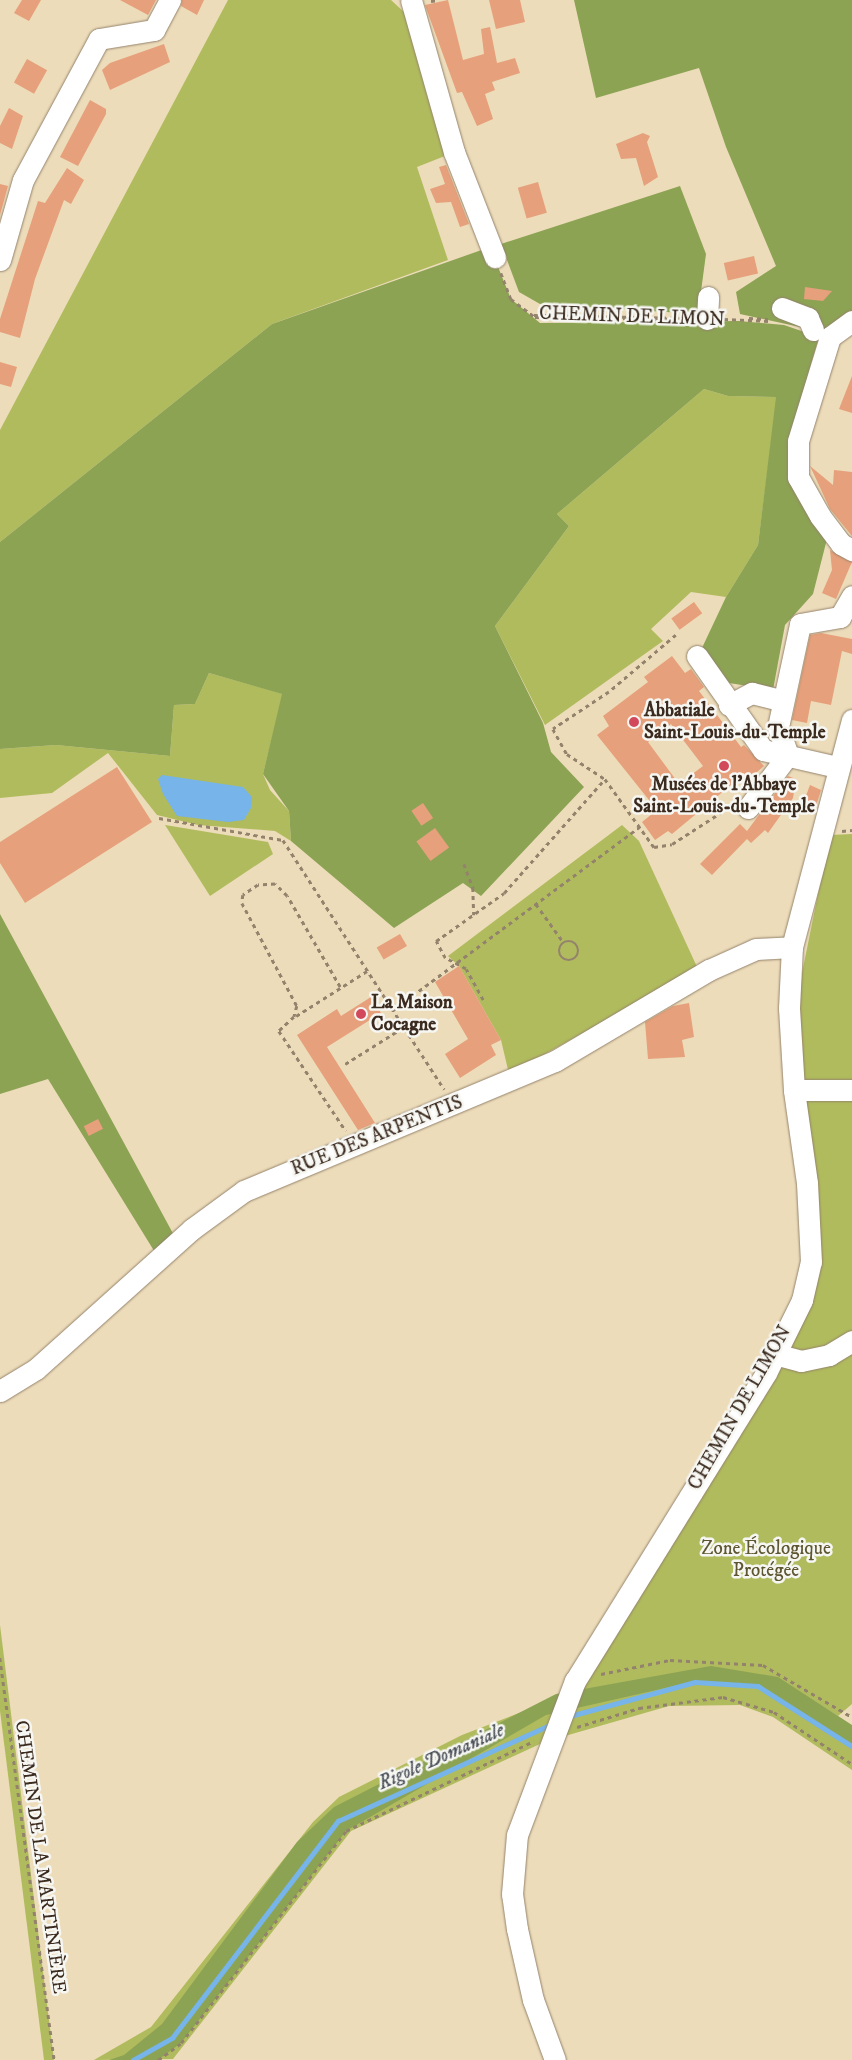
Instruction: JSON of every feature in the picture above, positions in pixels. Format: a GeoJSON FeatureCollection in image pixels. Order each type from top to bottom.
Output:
{"type":"FeatureCollection","features":[{"type":"Feature","properties":{"kind":"street"},"geometry":{"type":"LineString","coordinates":[[0,260],[23,180],[99,39],[154,30],[170,0]]}},
{"type":"Feature","properties":{"kind":"street"},"geometry":{"type":"LineString","coordinates":[[408,1],[454,152],[495,257]]}},
{"type":"Feature","properties":{"kind":"street"},"geometry":{"type":"LineString","coordinates":[[707,318],[708,297]]}},
{"type":"Feature","properties":{"kind":"street"},"geometry":{"type":"LineString","coordinates":[[779,316],[808,318],[821,334]]}},
{"type":"Feature","properties":{"kind":"street"},"geometry":{"type":"LineString","coordinates":[[821,334],[852,322]]}},
{"type":"Feature","properties":{"kind":"street"},"geometry":{"type":"LineString","coordinates":[[821,334],[798,441],[798,477],[825,523],[840,544],[852,550]]}},
{"type":"Feature","properties":{"kind":"street"},"geometry":{"type":"LineString","coordinates":[[788,755],[778,727],[800,624],[840,617],[852,596]]}},
{"type":"Feature","properties":{"kind":"street"},"geometry":{"type":"LineString","coordinates":[[698,656],[729,705],[763,750],[837,767]]}},
{"type":"Feature","properties":{"kind":"street"},"geometry":{"type":"LineString","coordinates":[[729,705],[752,693],[783,701]]}},
{"type":"Feature","properties":{"kind":"street","name":"CHEMIN DE LIMON"},"geometry":{"type":"LineString","coordinates":[[555,2060],[531,1991],[512,1894],[517,1835],[553,1732],[575,1681],[771,1363],[802,1300],[811,1262],[807,1183],[794,1090],[792,947],[837,767],[852,720]]}},
{"type":"Feature","properties":{"kind":"street"},"geometry":{"type":"LineString","coordinates":[[748,808],[788,755]]}},
{"type":"Feature","properties":{"kind":"street","name":"RUE DES ARPENTIS"},"geometry":{"type":"LineString","coordinates":[[0,1391],[36,1369],[192,1229],[244,1191],[452,1106],[555,1061],[709,970],[756,949],[792,947]]}},
{"type":"Feature","properties":{"kind":"street"},"geometry":{"type":"LineString","coordinates":[[794,1090],[852,1090]]}},
{"type":"Feature","properties":{"kind":"street"},"geometry":{"type":"LineString","coordinates":[[771,1363],[829,1355],[852,1341]]}},
{"type":"Feature","properties":{"kind":"path","name":"CHEMIN DE LIMON"},"geometry":{"type":"LineString","coordinates":[[495,257],[511,299],[535,317],[707,318],[779,316]]}},
{"type":"Feature","properties":{"kind":"path"},"geometry":{"type":"LineString","coordinates":[[676,635],[609,692],[553,729],[567,754],[605,779],[654,847],[672,844],[740,800],[748,808]]}},
{"type":"Feature","properties":{"kind":"path"},"geometry":{"type":"LineString","coordinates":[[483,1000],[466,969],[458,963],[445,958],[436,941],[474,915],[511,886],[605,779]]}},
{"type":"Feature","properties":{"kind":"path"},"geometry":{"type":"LineString","coordinates":[[159,818],[283,840],[368,970],[452,1106]]}},
{"type":"Feature","properties":{"kind":"path"},"geometry":{"type":"LineString","coordinates":[[393,1010],[639,827]]}},
{"type":"Feature","properties":{"kind":"path"},"geometry":{"type":"LineString","coordinates":[[464,864],[473,888],[474,915]]}},
{"type":"Feature","properties":{"kind":"path"},"geometry":{"type":"LineString","coordinates":[[294,1017],[297,1006],[242,903],[243,896],[258,885],[275,884],[287,896],[340,987]]}},
{"type":"Feature","properties":{"kind":"path"},"geometry":{"type":"LineString","coordinates":[[536,904],[564,943],[561,957],[573,961],[579,954],[577,944],[564,943]]}},
{"type":"Feature","properties":{"kind":"path"},"geometry":{"type":"LineString","coordinates":[[353,1146],[279,1031],[294,1017],[368,970]]}},
{"type":"Feature","properties":{"kind":"path"},"geometry":{"type":"LineString","coordinates":[[345,1064],[404,1027]]}},
{"type":"Feature","properties":{"kind":"path","name":"CHEMIN DE LA MARTINIÈRE"},"geometry":{"type":"LineString","coordinates":[[0,1658],[54,2060]]}},
{"type":"Feature","properties":{"kind":"path"},"geometry":{"type":"LineString","coordinates":[[575,1681],[670,1660],[743,1662],[782,1674],[852,1717]]}},
{"type":"Feature","properties":{"kind":"path"},"geometry":{"type":"LineString","coordinates":[[158,2060],[181,2043],[346,1831],[391,1806],[553,1732],[639,1708],[723,1697],[774,1712],[852,1764]]}},
{"type":"Feature","properties":{"kind":"green space"},"geometry":{"type":"Polygon","coordinates":[[[228,0],[391,0],[405,13],[450,154],[417,167],[448,260],[272,324],[0,542],[0,430],[228,0]]]}},
{"type":"Feature","properties":{"kind":"green space"},"geometry":{"type":"Polygon","coordinates":[[[574,0],[852,0],[852,313],[823,332],[740,314],[736,292],[776,266],[726,147],[699,68],[596,98],[574,0]]]}},
{"type":"Feature","properties":{"kind":"green space"},"geometry":{"type":"Polygon","coordinates":[[[680,186],[706,254],[698,314],[540,304],[519,292],[501,244],[680,186]]]}},
{"type":"Feature","properties":{"kind":"green space"},"geometry":{"type":"Polygon","coordinates":[[[490,247],[511,299],[540,323],[739,321],[784,325],[819,337],[789,440],[827,539],[813,594],[785,625],[773,690],[729,683],[701,650],[726,597],[758,545],[776,397],[728,396],[704,389],[557,514],[569,526],[495,626],[543,723],[551,752],[584,787],[481,896],[463,883],[394,928],[291,841],[289,811],[263,774],[282,694],[209,673],[195,704],[174,705],[170,756],[56,745],[0,749],[0,542],[272,324],[490,247]]]}},
{"type":"Feature","properties":{"kind":"green space"},"geometry":{"type":"Polygon","coordinates":[[[704,389],[728,396],[777,397],[758,545],[726,597],[691,592],[651,629],[663,641],[545,725],[495,626],[569,526],[557,514],[704,389]]]}},
{"type":"Feature","properties":{"kind":"green space"},"geometry":{"type":"Polygon","coordinates":[[[209,673],[283,694],[263,774],[270,790],[289,811],[291,841],[275,831],[198,825],[157,815],[108,753],[52,793],[0,798],[0,749],[56,745],[170,756],[174,705],[195,704],[209,673]]]}},
{"type":"Feature","properties":{"kind":"green space"},"geometry":{"type":"Polygon","coordinates":[[[165,825],[268,842],[273,854],[210,896],[165,825]]]}},
{"type":"Feature","properties":{"kind":"green space"},"geometry":{"type":"Polygon","coordinates":[[[622,825],[639,841],[698,969],[509,1074],[501,1040],[459,966],[448,956],[622,825]]]}},
{"type":"Feature","properties":{"kind":"green space"},"geometry":{"type":"Polygon","coordinates":[[[852,834],[852,1081],[806,1080],[799,1073],[796,1039],[802,973],[830,835],[852,834]]]}},
{"type":"Feature","properties":{"kind":"green space"},"geometry":{"type":"Polygon","coordinates":[[[0,914],[176,1239],[156,1254],[48,1079],[0,1094],[0,914]]]}},
{"type":"Feature","properties":{"kind":"green space","name":"Zone Écologique Protégée"},"geometry":{"type":"Polygon","coordinates":[[[808,1096],[852,1096],[852,1704],[838,1716],[778,1678],[766,1676],[852,1729],[852,1770],[773,1717],[740,1705],[669,1706],[558,1738],[575,1690],[785,1357],[806,1301],[802,1118],[808,1096]]]}},
{"type":"Feature","properties":{"kind":"green space"},"geometry":{"type":"Polygon","coordinates":[[[0,1625],[54,2060],[44,2060],[0,1711],[0,1625]]]}},
{"type":"Feature","properties":{"kind":"green space"},"geometry":{"type":"Polygon","coordinates":[[[711,1666],[778,1677],[852,1725],[852,1747],[760,1685],[692,1682],[546,1715],[346,1831],[181,2043],[158,2060],[109,2060],[124,2055],[162,2024],[297,1842],[334,1807],[556,1694],[711,1666]]]}},
{"type":"Feature","properties":{"kind":"green space"},"geometry":{"type":"Polygon","coordinates":[[[560,1697],[540,1744],[351,1831],[173,2059],[94,2060],[151,2027],[313,1822],[339,1797],[462,1735],[560,1697]]]}},
{"type":"Feature","properties":{"kind":"water"},"geometry":{"type":"Polygon","coordinates":[[[162,775],[243,787],[252,797],[251,808],[244,820],[228,822],[177,816],[163,794],[158,779],[162,775]]]}},
{"type":"Feature","properties":{"kind":"building"},"geometry":{"type":"Polygon","coordinates":[[[22,0],[41,0],[29,21],[14,13],[22,0]]]}},
{"type":"Feature","properties":{"kind":"building"},"geometry":{"type":"Polygon","coordinates":[[[120,0],[156,0],[148,15],[120,0]]]}},
{"type":"Feature","properties":{"kind":"building"},"geometry":{"type":"Polygon","coordinates":[[[182,0],[204,0],[197,15],[181,6],[182,0]]]}},
{"type":"Feature","properties":{"kind":"building"},"geometry":{"type":"Polygon","coordinates":[[[448,0],[463,60],[484,54],[481,29],[490,27],[497,63],[515,58],[520,73],[492,82],[495,90],[485,94],[493,119],[477,126],[462,92],[457,93],[425,5],[448,0]]]}},
{"type":"Feature","properties":{"kind":"building"},"geometry":{"type":"Polygon","coordinates":[[[489,0],[520,0],[525,22],[496,29],[489,0]]]}},
{"type":"Feature","properties":{"kind":"building"},"geometry":{"type":"Polygon","coordinates":[[[164,44],[170,62],[110,90],[102,70],[110,63],[164,44]]]}},
{"type":"Feature","properties":{"kind":"building"},"geometry":{"type":"Polygon","coordinates":[[[27,59],[47,70],[34,94],[14,83],[27,59]]]}},
{"type":"Feature","properties":{"kind":"building"},"geometry":{"type":"Polygon","coordinates":[[[90,100],[106,109],[106,114],[78,166],[60,157],[90,100]]]}},
{"type":"Feature","properties":{"kind":"building"},"geometry":{"type":"Polygon","coordinates":[[[9,108],[23,116],[12,149],[0,143],[0,126],[9,108]]]}},
{"type":"Feature","properties":{"kind":"building"},"geometry":{"type":"Polygon","coordinates":[[[643,133],[650,136],[647,142],[658,177],[644,186],[636,158],[621,159],[616,144],[643,133]]]}},
{"type":"Feature","properties":{"kind":"building"},"geometry":{"type":"Polygon","coordinates":[[[446,165],[469,224],[460,227],[451,202],[436,203],[430,189],[445,184],[439,167],[446,165]]]}},
{"type":"Feature","properties":{"kind":"building"},"geometry":{"type":"Polygon","coordinates":[[[67,168],[84,180],[71,204],[64,200],[35,279],[20,338],[0,332],[0,319],[38,201],[45,203],[67,168]]]}},
{"type":"Feature","properties":{"kind":"building"},"geometry":{"type":"Polygon","coordinates":[[[538,182],[547,213],[527,219],[518,188],[538,182]]]}},
{"type":"Feature","properties":{"kind":"building"},"geometry":{"type":"Polygon","coordinates":[[[0,184],[8,186],[0,215],[0,184]]]}},
{"type":"Feature","properties":{"kind":"building"},"geometry":{"type":"Polygon","coordinates":[[[754,256],[758,274],[728,281],[724,263],[754,256]]]}},
{"type":"Feature","properties":{"kind":"building"},"geometry":{"type":"Polygon","coordinates":[[[805,287],[832,291],[823,301],[804,299],[805,287]]]}},
{"type":"Feature","properties":{"kind":"building"},"geometry":{"type":"Polygon","coordinates":[[[0,362],[17,367],[11,387],[0,384],[0,362]]]}},
{"type":"Feature","properties":{"kind":"building"},"geometry":{"type":"Polygon","coordinates":[[[852,376],[852,413],[839,409],[852,376]]]}},
{"type":"Feature","properties":{"kind":"building"},"geometry":{"type":"Polygon","coordinates":[[[810,466],[833,485],[834,470],[852,472],[852,536],[830,509],[810,466]]]}},
{"type":"Feature","properties":{"kind":"building"},"geometry":{"type":"Polygon","coordinates":[[[830,550],[852,562],[836,599],[822,593],[832,570],[830,550]]]}},
{"type":"Feature","properties":{"kind":"building"},"geometry":{"type":"Polygon","coordinates":[[[694,602],[702,613],[680,630],[671,618],[694,602]]]}},
{"type":"Feature","properties":{"kind":"building"},"geometry":{"type":"Polygon","coordinates":[[[821,633],[852,639],[852,654],[842,651],[831,705],[811,701],[807,723],[792,720],[810,635],[821,633]]]}},
{"type":"Feature","properties":{"kind":"building"},"geometry":{"type":"Polygon","coordinates":[[[672,656],[685,673],[691,669],[704,687],[699,691],[741,747],[744,745],[764,766],[749,779],[739,784],[737,780],[672,834],[668,831],[655,840],[642,822],[657,810],[597,735],[609,726],[603,716],[648,682],[644,677],[672,656]],[[671,724],[648,742],[679,784],[703,766],[671,724]]]}},
{"type":"Feature","properties":{"kind":"building"},"geometry":{"type":"Polygon","coordinates":[[[117,767],[152,822],[25,903],[0,863],[0,842],[117,767]]]}},
{"type":"Feature","properties":{"kind":"building"},"geometry":{"type":"Polygon","coordinates":[[[788,776],[796,779],[793,798],[768,833],[765,830],[751,843],[747,839],[712,875],[700,864],[740,824],[747,831],[788,776]]]}},
{"type":"Feature","properties":{"kind":"building"},"geometry":{"type":"Polygon","coordinates":[[[810,785],[821,790],[816,806],[804,801],[810,785]]]}},
{"type":"Feature","properties":{"kind":"building"},"geometry":{"type":"Polygon","coordinates":[[[423,803],[433,818],[421,826],[411,811],[423,803]]]}},
{"type":"Feature","properties":{"kind":"building"},"geometry":{"type":"Polygon","coordinates":[[[435,828],[449,847],[430,861],[416,842],[435,828]]]}},
{"type":"Feature","properties":{"kind":"building"},"geometry":{"type":"Polygon","coordinates":[[[400,934],[407,946],[384,960],[377,948],[400,934]]]}},
{"type":"Feature","properties":{"kind":"building"},"geometry":{"type":"Polygon","coordinates":[[[459,966],[501,1040],[491,1045],[496,1055],[460,1078],[445,1054],[468,1039],[435,982],[459,966]]]}},
{"type":"Feature","properties":{"kind":"building"},"geometry":{"type":"Polygon","coordinates":[[[371,997],[381,1013],[327,1047],[375,1123],[358,1130],[297,1035],[337,1009],[341,1016],[371,997]]]}},
{"type":"Feature","properties":{"kind":"building"},"geometry":{"type":"Polygon","coordinates":[[[689,1003],[694,1037],[682,1040],[685,1057],[648,1059],[645,1022],[673,1006],[689,1003]]]}},
{"type":"Feature","properties":{"kind":"building"},"geometry":{"type":"Polygon","coordinates":[[[98,1119],[103,1129],[89,1136],[84,1126],[98,1119]]]}},
{"type":"Feature","properties":{"kind":"waterway","name":"Rigole Domaniale"},"geometry":{"type":"LineString","coordinates":[[570,1716],[695,1682],[758,1686],[852,1746]]}},
{"type":"Feature","properties":{"kind":"waterway","name":"Rigole Domaniale"},"geometry":{"type":"LineString","coordinates":[[133,2060],[172,2038],[338,1821],[552,1724]]}},
{"type":"Feature","properties":{"kind":"place","name":"Abbatiale Saint-Louis-du-Temple"},"geometry":{"type":"Point","coordinates":[634,722]}},
{"type":"Feature","properties":{"kind":"place","name":"Musées de l'Abbaye Saint-Louis-du-Temple"},"geometry":{"type":"Point","coordinates":[724,766]}},
{"type":"Feature","properties":{"kind":"place","name":"La Maison Cocagne"},"geometry":{"type":"Point","coordinates":[361,1014]}}]}
